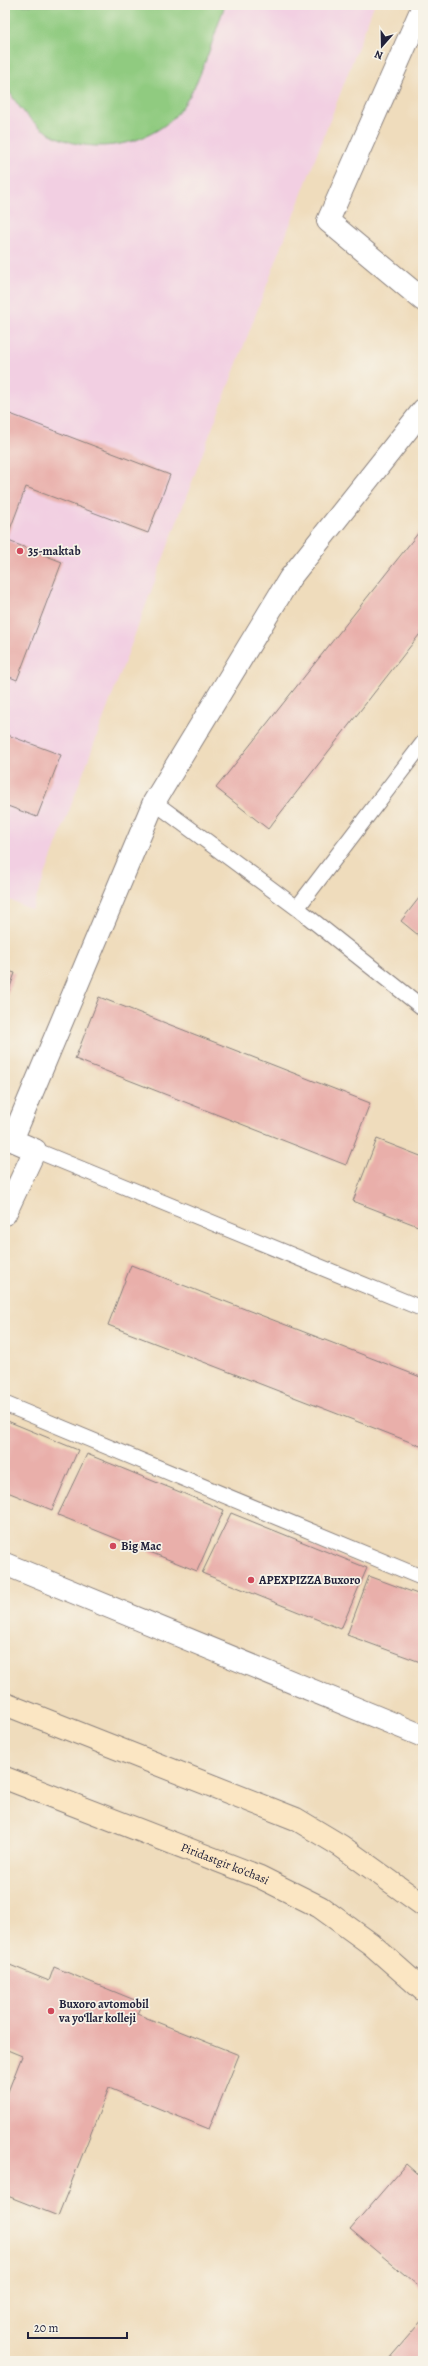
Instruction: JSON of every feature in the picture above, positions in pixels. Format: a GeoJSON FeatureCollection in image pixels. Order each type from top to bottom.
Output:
{"type":"FeatureCollection","features":[{"type":"Feature","properties":{"kind":"main road"},"geometry":{"type":"LineString","coordinates":[[5,1704],[296,1819],[341,1846],[422,1902]]}},
{"type":"Feature","properties":{"kind":"main road","name":"Piridastgir ko'chasi"},"geometry":{"type":"LineString","coordinates":[[5,1778],[260,1877],[320,1907],[372,1944],[423,1990]]}},
{"type":"Feature","properties":{"kind":"street"},"geometry":{"type":"LineString","coordinates":[[423,6],[328,221],[423,300]]}},
{"type":"Feature","properties":{"kind":"street"},"geometry":{"type":"LineString","coordinates":[[5,1214],[35,1150],[9,1138],[154,802],[290,578],[423,410]]}},
{"type":"Feature","properties":{"kind":"street"},"geometry":{"type":"LineString","coordinates":[[5,1564],[423,1736]]}},
{"type":"Feature","properties":{"kind":"lane"},"geometry":{"type":"LineString","coordinates":[[297,908],[423,743]]}},
{"type":"Feature","properties":{"kind":"lane"},"geometry":{"type":"LineString","coordinates":[[154,802],[297,908],[423,1008]]}},
{"type":"Feature","properties":{"kind":"lane"},"geometry":{"type":"LineString","coordinates":[[35,1150],[423,1309]]}},
{"type":"Feature","properties":{"kind":"lane"},"geometry":{"type":"LineString","coordinates":[[5,1404],[423,1578]]}},
{"type":"Feature","properties":{"kind":"shaded area"},"geometry":{"type":"Polygon","coordinates":[[[5,5],[374,5],[202,455],[32,910],[5,898],[5,5]]]}},
{"type":"Feature","properties":{"kind":"green space"},"geometry":{"type":"Polygon","coordinates":[[[6,5],[225,5],[210,50],[197,81],[181,109],[171,120],[158,130],[144,137],[129,142],[96,146],[64,140],[49,133],[30,119],[15,100],[7,87],[5,72],[4,47],[6,5]]]}},
{"type":"Feature","properties":{"kind":"building","name":"35-maktab"},"geometry":{"type":"Polygon","coordinates":[[[5,412],[170,475],[148,533],[26,487],[6,540],[62,562],[17,680],[5,675],[5,412]]]}},
{"type":"Feature","properties":{"kind":"building"},"geometry":{"type":"Polygon","coordinates":[[[423,527],[423,630],[268,829],[216,788],[423,527]]]}},
{"type":"Feature","properties":{"kind":"building"},"geometry":{"type":"Polygon","coordinates":[[[5,734],[61,755],[37,817],[5,805],[5,734]]]}},
{"type":"Feature","properties":{"kind":"building"},"geometry":{"type":"Polygon","coordinates":[[[423,893],[423,939],[401,921],[423,893]]]}},
{"type":"Feature","properties":{"kind":"building"},"geometry":{"type":"Polygon","coordinates":[[[5,970],[15,973],[5,1001],[5,970]]]}},
{"type":"Feature","properties":{"kind":"building"},"geometry":{"type":"Polygon","coordinates":[[[99,997],[370,1103],[346,1165],[75,1059],[99,997]]]}},
{"type":"Feature","properties":{"kind":"building"},"geometry":{"type":"Polygon","coordinates":[[[377,1139],[423,1157],[423,1228],[353,1201],[377,1139]]]}},
{"type":"Feature","properties":{"kind":"building"},"geometry":{"type":"Polygon","coordinates":[[[131,1265],[423,1378],[423,1447],[108,1325],[131,1265]]]}},
{"type":"Feature","properties":{"kind":"building"},"geometry":{"type":"Polygon","coordinates":[[[5,1420],[78,1450],[52,1510],[5,1491],[5,1420]]]}},
{"type":"Feature","properties":{"kind":"building"},"geometry":{"type":"Polygon","coordinates":[[[87,1454],[224,1510],[197,1571],[58,1515],[87,1454]]]}},
{"type":"Feature","properties":{"kind":"building"},"geometry":{"type":"Polygon","coordinates":[[[231,1513],[367,1568],[341,1629],[202,1573],[231,1513]]]}},
{"type":"Feature","properties":{"kind":"building"},"geometry":{"type":"Polygon","coordinates":[[[369,1576],[423,1596],[423,1663],[347,1635],[369,1576]]]}},
{"type":"Feature","properties":{"kind":"building"},"geometry":{"type":"Polygon","coordinates":[[[5,1963],[49,1981],[54,1967],[142,2003],[137,2014],[239,2055],[209,2129],[109,2088],[58,2216],[5,2195],[5,2099],[22,2056],[5,2049],[5,1963]]]}},
{"type":"Feature","properties":{"kind":"building"},"geometry":{"type":"Polygon","coordinates":[[[406,2164],[423,2179],[423,2290],[350,2229],[406,2164]]]}},
{"type":"Feature","properties":{"kind":"building"},"geometry":{"type":"Polygon","coordinates":[[[423,2319],[423,2361],[387,2361],[423,2319]]]}},
{"type":"Feature","properties":{"kind":"place","name":"35-maktab"},"geometry":{"type":"Point","coordinates":[20,551]}},
{"type":"Feature","properties":{"kind":"place","name":"Big Mac"},"geometry":{"type":"Point","coordinates":[113,1546]}},
{"type":"Feature","properties":{"kind":"place","name":"APEXPIZZA Buxoro"},"geometry":{"type":"Point","coordinates":[251,1580]}},
{"type":"Feature","properties":{"kind":"place","name":"Buxoro avtomobil va yo‘llar kolleji"},"geometry":{"type":"Point","coordinates":[51,2011]}}]}
